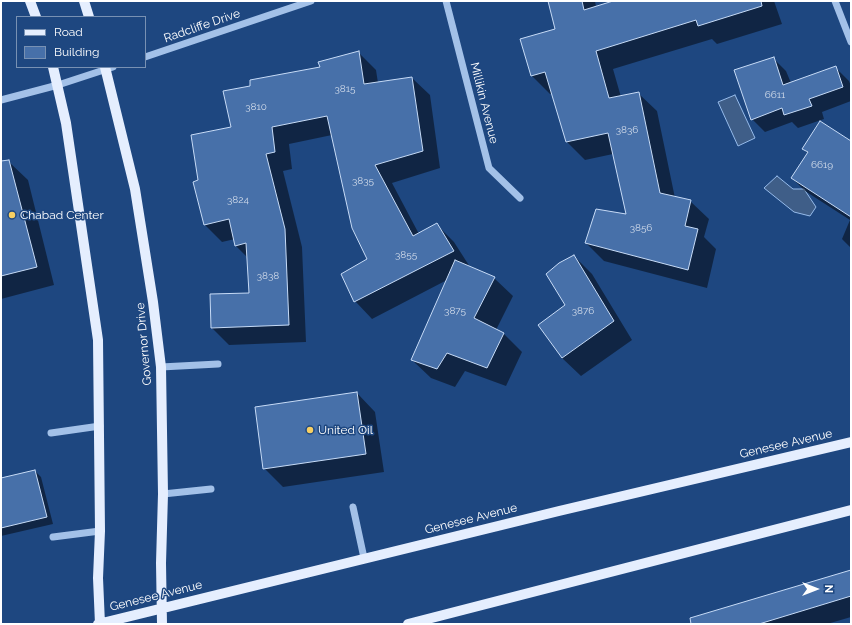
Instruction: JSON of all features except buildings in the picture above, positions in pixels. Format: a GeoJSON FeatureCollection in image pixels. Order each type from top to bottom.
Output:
{"type":"FeatureCollection","features":[{"type":"Feature","properties":{"kind":"main road"},"geometry":{"type":"LineString","coordinates":[[30,1],[36,16]]}},
{"type":"Feature","properties":{"kind":"main road"},"geometry":{"type":"LineString","coordinates":[[84,1],[89,16]]}},
{"type":"Feature","properties":{"kind":"main road"},"geometry":{"type":"LineString","coordinates":[[53,68],[58,85],[84,242],[98,340],[100,426],[100,531],[98,578],[99,624]]}},
{"type":"Feature","properties":{"kind":"main road","name":"Governor Drive"},"geometry":{"type":"LineString","coordinates":[[108,68],[135,189],[153,302],[161,367],[164,494],[161,563],[162,624]]}},
{"type":"Feature","properties":{"kind":"main road","name":"Genesee Avenue"},"geometry":{"type":"LineString","coordinates":[[99,624],[206,596],[851,442]]}},
{"type":"Feature","properties":{"kind":"main road"},"geometry":{"type":"LineString","coordinates":[[408,624],[851,510]]}},
{"type":"Feature","properties":{"kind":"street","name":"Radcliffe Drive"},"geometry":{"type":"LineString","coordinates":[[146,57],[311,1]]}},
{"type":"Feature","properties":{"kind":"street","name":"Millikin Avenue"},"geometry":{"type":"LineString","coordinates":[[446,1],[489,168],[520,198]]}},
{"type":"Feature","properties":{"kind":"street"},"geometry":{"type":"LineString","coordinates":[[835,1],[851,42]]}},
{"type":"Feature","properties":{"kind":"street"},"geometry":{"type":"LineString","coordinates":[[1,100],[58,85],[108,68]]}},
{"type":"Feature","properties":{"kind":"street"},"geometry":{"type":"LineString","coordinates":[[161,367],[218,364]]}},
{"type":"Feature","properties":{"kind":"street"},"geometry":{"type":"LineString","coordinates":[[51,433],[100,426]]}},
{"type":"Feature","properties":{"kind":"street"},"geometry":{"type":"LineString","coordinates":[[164,494],[211,489]]}},
{"type":"Feature","properties":{"kind":"street"},"geometry":{"type":"LineString","coordinates":[[353,507],[364,558]]}},
{"type":"Feature","properties":{"kind":"street"},"geometry":{"type":"LineString","coordinates":[[53,537],[100,531]]}},
{"type":"Feature","properties":{"kind":"water"},"geometry":{"type":"Polygon","coordinates":[[[735,95],[755,138],[738,146],[718,102],[735,95]]]}},
{"type":"Feature","properties":{"kind":"water"},"geometry":{"type":"Polygon","coordinates":[[[777,176],[793,189],[804,189],[816,207],[810,216],[794,212],[764,188],[777,176]]]}},
{"type":"Feature","properties":{"kind":"place","name":"Chabad Center"},"geometry":{"type":"Point","coordinates":[12,215]}},
{"type":"Feature","properties":{"kind":"place","name":"United Oil"},"geometry":{"type":"Point","coordinates":[310,430]}}]}
